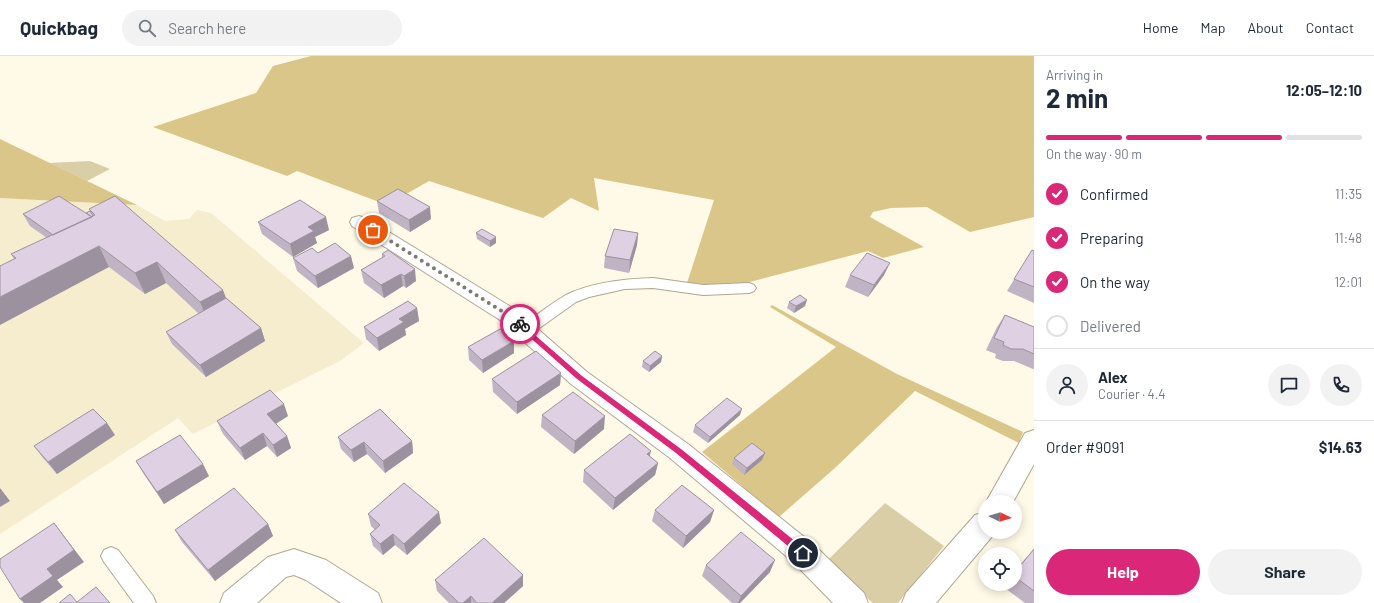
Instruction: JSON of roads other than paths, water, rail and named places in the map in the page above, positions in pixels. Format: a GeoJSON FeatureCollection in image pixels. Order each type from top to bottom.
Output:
{"type":"FeatureCollection","features":[{"type":"Feature","properties":{"kind":"street"},"geometry":{"type":"LineString","coordinates":[[359,222],[508,315],[579,378],[679,451],[803,553],[852,603]]}},
{"type":"Feature","properties":{"kind":"street"},"geometry":{"type":"LineString","coordinates":[[1003,495],[1034,440]]}},
{"type":"Feature","properties":{"kind":"street"},"geometry":{"type":"LineString","coordinates":[[917,603],[978,532]]}},
{"type":"Feature","properties":{"kind":"street"},"geometry":{"type":"LineString","coordinates":[[235,603],[278,566],[294,562],[316,570],[367,603]]}},
{"type":"Feature","properties":{"kind":"lane"},"geometry":{"type":"LineString","coordinates":[[526,330],[570,300],[590,292],[625,284],[653,283],[703,290],[749,288]]}},
{"type":"Feature","properties":{"kind":"lane"},"geometry":{"type":"LineString","coordinates":[[111,556],[146,603]]}}]}
